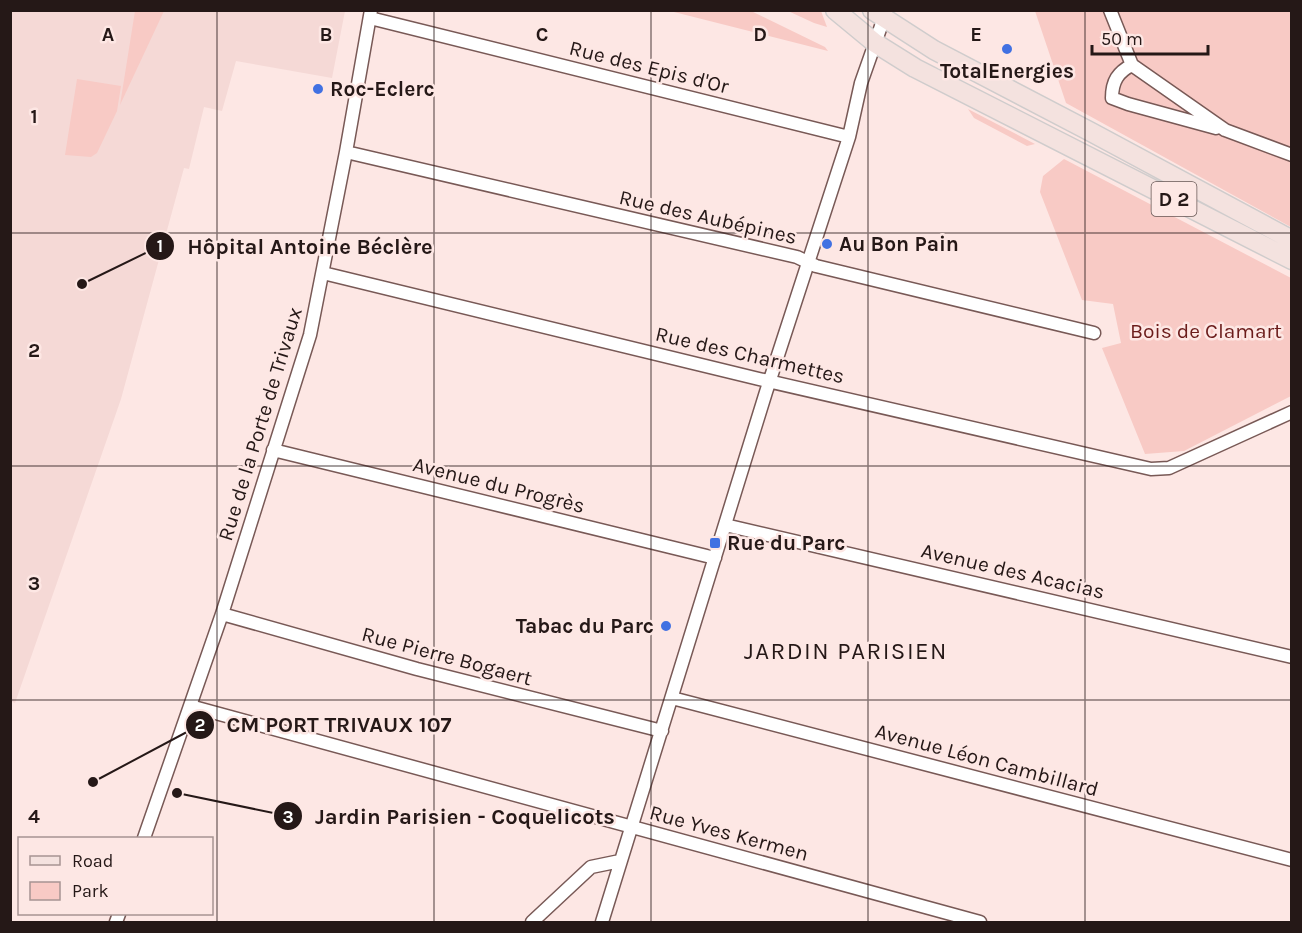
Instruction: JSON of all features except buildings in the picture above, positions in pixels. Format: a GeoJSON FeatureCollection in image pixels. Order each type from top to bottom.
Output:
{"type":"FeatureCollection","features":[{"type":"Feature","properties":{"kind":"main road","name":"D 2"},"geometry":{"type":"LineString","coordinates":[[835,10],[875,43],[915,68],[1292,260]]}},
{"type":"Feature","properties":{"kind":"main road","name":"D 2"},"geometry":{"type":"LineString","coordinates":[[881,13],[940,54],[1292,240]]}},
{"type":"Feature","properties":{"kind":"street"},"geometry":{"type":"LineString","coordinates":[[1110,10],[1132,65],[1226,130]]}},
{"type":"Feature","properties":{"kind":"street"},"geometry":{"type":"LineString","coordinates":[[603,922],[770,381],[849,137],[861,83],[875,43],[881,13]]}},
{"type":"Feature","properties":{"kind":"street","name":"Rue des Epis d'Or"},"geometry":{"type":"LineString","coordinates":[[371,14],[849,137]]}},
{"type":"Feature","properties":{"kind":"street","name":"Rue de la Porte de Trivaux"},"geometry":{"type":"LineString","coordinates":[[144,837],[222,614],[310,334],[371,14]]}},
{"type":"Feature","properties":{"kind":"street"},"geometry":{"type":"LineString","coordinates":[[1132,65],[1116,77],[1112,88],[1112,98],[1226,130],[1292,155]]}},
{"type":"Feature","properties":{"kind":"street","name":"Rue des Aubépines"},"geometry":{"type":"LineString","coordinates":[[346,152],[797,257],[808,262],[1094,333]]}},
{"type":"Feature","properties":{"kind":"street","name":"Rue des Charmettes"},"geometry":{"type":"LineString","coordinates":[[323,273],[770,381],[1151,469],[1169,468],[1292,412]]}},
{"type":"Feature","properties":{"kind":"street","name":"Avenue du Progrès"},"geometry":{"type":"LineString","coordinates":[[273,450],[715,558]]}},
{"type":"Feature","properties":{"kind":"street","name":"Avenue des Acacias"},"geometry":{"type":"LineString","coordinates":[[725,525],[1292,657]]}},
{"type":"Feature","properties":{"kind":"street","name":"Rue Pierre Bogaert"},"geometry":{"type":"LineString","coordinates":[[222,614],[417,669],[662,731]]}},
{"type":"Feature","properties":{"kind":"street","name":"Avenue Léon Cambillard"},"geometry":{"type":"LineString","coordinates":[[672,698],[1292,860]]}},
{"type":"Feature","properties":{"kind":"street","name":"Rue Yves Kermen"},"geometry":{"type":"LineString","coordinates":[[190,706],[980,922]]}},
{"type":"Feature","properties":{"kind":"street"},"geometry":{"type":"LineString","coordinates":[[532,922],[591,867],[620,861]]}},
{"type":"Feature","properties":{"kind":"shaded area"},"geometry":{"type":"Polygon","coordinates":[[[10,11],[345,11],[332,78],[236,61],[222,111],[204,107],[189,169],[184,168],[121,399],[15,703],[10,701],[10,11]]]}},
{"type":"Feature","properties":{"kind":"green space"},"geometry":{"type":"Polygon","coordinates":[[[135,11],[164,11],[120,105],[135,11]]]}},
{"type":"Feature","properties":{"kind":"green space"},"geometry":{"type":"Polygon","coordinates":[[[670,11],[751,11],[825,47],[828,51],[670,11]]]}},
{"type":"Feature","properties":{"kind":"green space"},"geometry":{"type":"Polygon","coordinates":[[[788,11],[821,11],[827,27],[814,23],[788,11]]]}},
{"type":"Feature","properties":{"kind":"green space"},"geometry":{"type":"Polygon","coordinates":[[[1035,11],[1291,11],[1291,227],[1066,103],[1035,11]]]}},
{"type":"Feature","properties":{"kind":"green space"},"geometry":{"type":"Polygon","coordinates":[[[77,79],[121,86],[117,111],[97,153],[91,157],[65,155],[77,79]]]}},
{"type":"Feature","properties":{"kind":"green space"},"geometry":{"type":"Polygon","coordinates":[[[968,109],[1035,144],[1027,146],[974,118],[968,109]]]}},
{"type":"Feature","properties":{"kind":"green space","name":"Bois de Clamart"},"geometry":{"type":"Polygon","coordinates":[[[1064,159],[1291,278],[1291,396],[1184,451],[1145,454],[1102,348],[1121,343],[1113,304],[1082,300],[1040,192],[1043,176],[1064,159]]]}},
{"type":"Feature","properties":{"kind":"place","name":"TotalEnergies"},"geometry":{"type":"Point","coordinates":[1007,49]}},
{"type":"Feature","properties":{"kind":"place","name":"Roc-Eclerc"},"geometry":{"type":"Point","coordinates":[318,89]}},
{"type":"Feature","properties":{"kind":"place","name":"Au Bon Pain"},"geometry":{"type":"Point","coordinates":[827,244]}},
{"type":"Feature","properties":{"kind":"place","name":"Hôpital Antoine Béclère"},"geometry":{"type":"Point","coordinates":[82,284]}},
{"type":"Feature","properties":{"kind":"place","name":"Rue du Parc"},"geometry":{"type":"Point","coordinates":[715,543]}},
{"type":"Feature","properties":{"kind":"place","name":"Tabac du Parc"},"geometry":{"type":"Point","coordinates":[666,626]}},
{"type":"Feature","properties":{"kind":"place","name":"CM PORT TRIVAUX 107"},"geometry":{"type":"Point","coordinates":[93,782]}},
{"type":"Feature","properties":{"kind":"place","name":"Jardin Parisien - Coquelicots"},"geometry":{"type":"Point","coordinates":[177,793]}},
{"type":"Feature","properties":{"kind":"district","name":"JARDIN PARISIEN"},"geometry":{"type":"Point","coordinates":[846,651]}}]}
